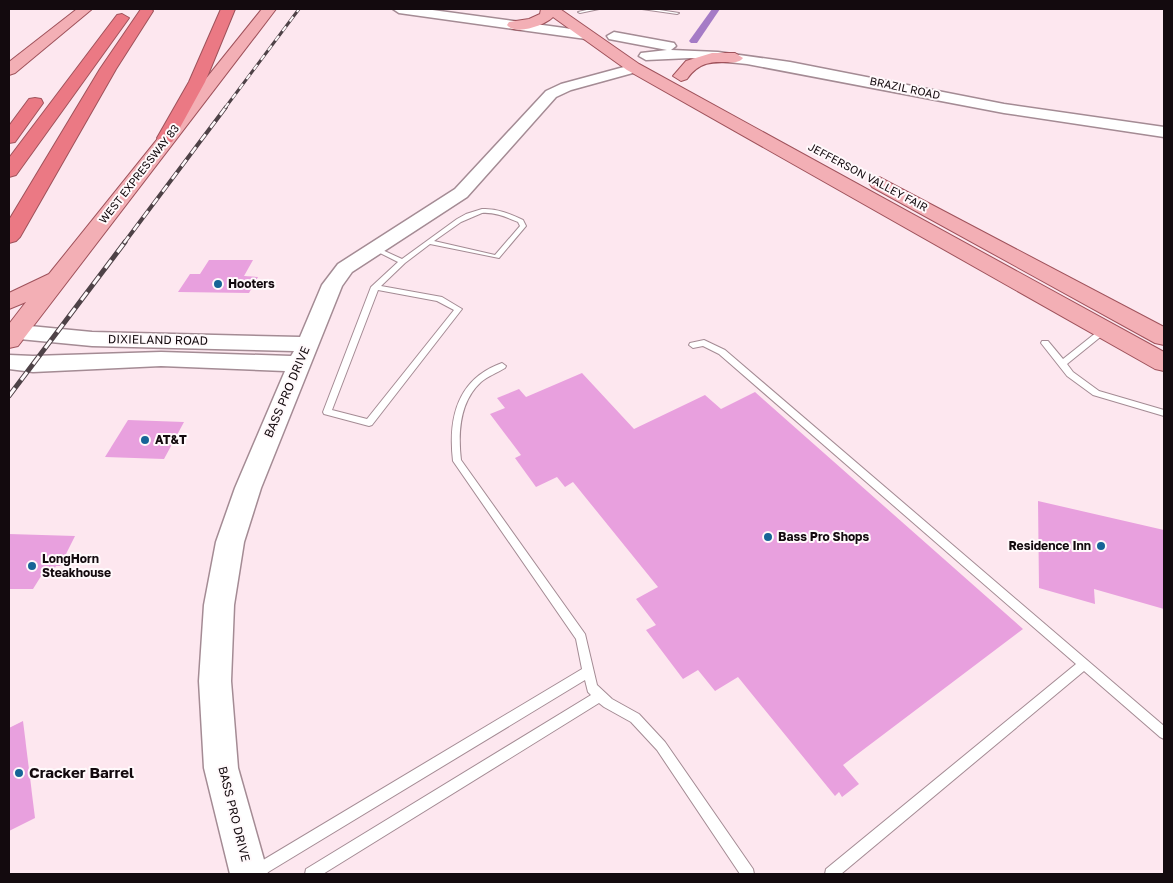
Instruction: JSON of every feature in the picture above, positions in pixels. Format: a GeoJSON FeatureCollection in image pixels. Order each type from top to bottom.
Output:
{"type":"FeatureCollection","features":[{"type":"Feature","properties":{"kind":"highway"},"geometry":{"type":"LineString","coordinates":[[98,25],[115,9]]}},
{"type":"Feature","properties":{"kind":"highway"},"geometry":{"type":"LineString","coordinates":[[166,138],[197,82],[228,9]]}},
{"type":"Feature","properties":{"kind":"highway"},"geometry":{"type":"LineString","coordinates":[[13,178],[88,85],[141,10]]}},
{"type":"Feature","properties":{"kind":"highway"},"geometry":{"type":"LineString","coordinates":[[9,236],[141,10]]}},
{"type":"Feature","properties":{"kind":"highway"},"geometry":{"type":"LineString","coordinates":[[9,138],[43,93]]}},
{"type":"Feature","properties":{"kind":"main road"},"geometry":{"type":"LineString","coordinates":[[9,69],[85,9]]}},
{"type":"Feature","properties":{"kind":"main road","name":"WEST EXPRESSWAY 83"},"geometry":{"type":"LineString","coordinates":[[11,334],[269,9]]}},
{"type":"Feature","properties":{"kind":"main road"},"geometry":{"type":"LineString","coordinates":[[514,25],[542,20],[546,16],[548,9]]}},
{"type":"Feature","properties":{"kind":"main road"},"geometry":{"type":"LineString","coordinates":[[552,9],[591,39],[640,62],[1164,363]]}},
{"type":"Feature","properties":{"kind":"main road","name":"JEFFERSON VALLEY FAIR"},"geometry":{"type":"LineString","coordinates":[[585,10],[640,62],[687,80],[1164,337]]}},
{"type":"Feature","properties":{"kind":"main road"},"geometry":{"type":"LineString","coordinates":[[687,80],[688,66],[698,60],[735,58]]}},
{"type":"Feature","properties":{"kind":"main road"},"geometry":{"type":"LineString","coordinates":[[9,302],[60,274]]}},
{"type":"Feature","properties":{"kind":"street"},"geometry":{"type":"LineString","coordinates":[[398,9],[514,25],[591,39]]}},
{"type":"Feature","properties":{"kind":"street"},"geometry":{"type":"LineString","coordinates":[[614,36],[708,54]]}},
{"type":"Feature","properties":{"kind":"street","name":"BRAZIL ROAD"},"geometry":{"type":"LineString","coordinates":[[640,62],[670,53],[708,54],[856,77],[982,104],[1164,132]]}},
{"type":"Feature","properties":{"kind":"street","name":"BASS PRO DRIVE"},"geometry":{"type":"LineString","coordinates":[[251,874],[221,768],[215,681],[219,605],[233,533],[248,488],[332,285],[340,274],[461,193],[551,94],[566,87],[640,62]]}},
{"type":"Feature","properties":{"kind":"street","name":"DIXIELAND ROAD"},"geometry":{"type":"LineString","coordinates":[[11,334],[303,354]]}},
{"type":"Feature","properties":{"kind":"street","name":"DIXIELAND ROAD"},"geometry":{"type":"LineString","coordinates":[[9,362],[33,364],[303,354]]}},
{"type":"Feature","properties":{"kind":"lane"},"geometry":{"type":"LineString","coordinates":[[644,9],[677,13]]}},
{"type":"Feature","properties":{"kind":"lane"},"geometry":{"type":"LineString","coordinates":[[375,287],[439,300],[458,309],[369,423],[326,412],[375,287],[403,262],[430,242],[477,211],[493,211],[521,221],[523,226],[497,257],[430,242]]}},
{"type":"Feature","properties":{"kind":"lane"},"geometry":{"type":"LineString","coordinates":[[376,249],[403,262]]}},
{"type":"Feature","properties":{"kind":"lane"},"geometry":{"type":"LineString","coordinates":[[1062,364],[1105,330]]}},
{"type":"Feature","properties":{"kind":"lane"},"geometry":{"type":"LineString","coordinates":[[693,345],[704,343],[722,352],[1164,733]]}},
{"type":"Feature","properties":{"kind":"lane"},"geometry":{"type":"LineString","coordinates":[[1045,343],[1070,374],[1096,393],[1164,413]]}},
{"type":"Feature","properties":{"kind":"lane"},"geometry":{"type":"LineString","coordinates":[[502,366],[479,379],[467,392],[458,416],[454,443],[457,461],[581,637],[592,688],[608,703],[634,718],[661,746],[748,874]]}},
{"type":"Feature","properties":{"kind":"lane"},"geometry":{"type":"LineString","coordinates":[[830,874],[1084,664]]}},
{"type":"Feature","properties":{"kind":"lane"},"geometry":{"type":"LineString","coordinates":[[251,874],[589,671]]}},
{"type":"Feature","properties":{"kind":"lane"},"geometry":{"type":"LineString","coordinates":[[311,874],[600,696]]}},
{"type":"Feature","properties":{"kind":"building","name":"Hooters"},"geometry":{"type":"Polygon","coordinates":[[[209,260],[253,260],[244,276],[258,277],[249,293],[178,292],[190,274],[200,274],[209,260]]]}},
{"type":"Feature","properties":{"kind":"building","name":"Bass Pro Shops"},"geometry":{"type":"Polygon","coordinates":[[[582,373],[634,429],[705,395],[721,409],[755,392],[1023,629],[843,765],[859,784],[842,797],[839,792],[835,796],[738,677],[715,691],[698,670],[683,679],[646,630],[656,625],[636,599],[658,587],[573,482],[565,487],[557,477],[536,487],[515,458],[521,455],[490,414],[505,408],[497,398],[519,389],[526,397],[582,373]]]}},
{"type":"Feature","properties":{"kind":"building","name":"AT&T"},"geometry":{"type":"Polygon","coordinates":[[[128,420],[184,422],[164,459],[105,457],[128,420]]]}},
{"type":"Feature","properties":{"kind":"building","name":"Residence Inn"},"geometry":{"type":"Polygon","coordinates":[[[1038,501],[1164,530],[1164,609],[1094,589],[1095,604],[1039,588],[1038,501]]]}},
{"type":"Feature","properties":{"kind":"building","name":"LongHorn Steakhouse"},"geometry":{"type":"Polygon","coordinates":[[[9,534],[75,536],[60,566],[56,566],[52,573],[43,573],[33,589],[9,589],[9,534]]]}},
{"type":"Feature","properties":{"kind":"building","name":"Cracker Barrel"},"geometry":{"type":"Polygon","coordinates":[[[23,721],[35,818],[9,831],[9,728],[23,721]]]}},
{"type":"Feature","properties":{"kind":"waterway"},"geometry":{"type":"LineString","coordinates":[[694,41],[716,9]]}},
{"type":"Feature","properties":{"kind":"railway"},"geometry":{"type":"LineString","coordinates":[[225,108],[299,9]]}},
{"type":"Feature","properties":{"kind":"railway"},"geometry":{"type":"LineString","coordinates":[[124,243],[226,107]]}},
{"type":"Feature","properties":{"kind":"railway"},"geometry":{"type":"LineString","coordinates":[[9,396],[125,242]]}},
{"type":"Feature","properties":{"kind":"place","name":"Hooters"},"geometry":{"type":"Point","coordinates":[218,284]}},
{"type":"Feature","properties":{"kind":"place","name":"AT&T"},"geometry":{"type":"Point","coordinates":[145,440]}},
{"type":"Feature","properties":{"kind":"place","name":"Bass Pro Shops"},"geometry":{"type":"Point","coordinates":[768,537]}},
{"type":"Feature","properties":{"kind":"place","name":"Residence Inn"},"geometry":{"type":"Point","coordinates":[1101,546]}},
{"type":"Feature","properties":{"kind":"place","name":"LongHorn Steakhouse"},"geometry":{"type":"Point","coordinates":[32,566]}},
{"type":"Feature","properties":{"kind":"place","name":"Cracker Barrel"},"geometry":{"type":"Point","coordinates":[19,773]}}]}
